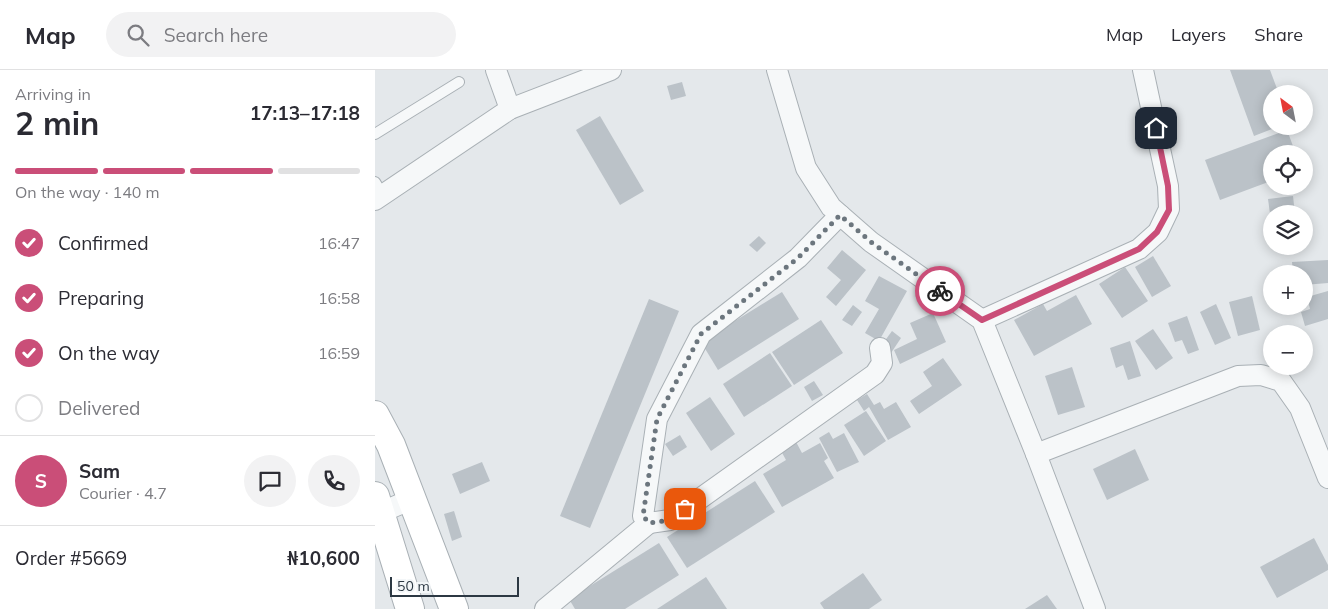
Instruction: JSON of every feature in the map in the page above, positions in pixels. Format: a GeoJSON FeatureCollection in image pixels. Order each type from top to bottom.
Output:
{"type":"FeatureCollection","features":[{"type":"Feature","properties":{"kind":"street"},"geometry":{"type":"LineString","coordinates":[[496,70],[510,109]]}},
{"type":"Feature","properties":{"kind":"street"},"geometry":{"type":"LineString","coordinates":[[378,192],[510,109],[611,70]]}},
{"type":"Feature","properties":{"kind":"street"},"geometry":{"type":"LineString","coordinates":[[777,70],[806,168],[831,207],[871,242],[982,320],[1095,609]]}},
{"type":"Feature","properties":{"kind":"street"},"geometry":{"type":"LineString","coordinates":[[982,320],[1139,249],[1157,232],[1169,210],[1168,186],[1143,70]]}},
{"type":"Feature","properties":{"kind":"street"},"geometry":{"type":"LineString","coordinates":[[649,523],[643,516],[657,419],[701,334],[798,258],[840,215]]}},
{"type":"Feature","properties":{"kind":"street"},"geometry":{"type":"LineString","coordinates":[[545,609],[649,523],[670,520],[875,374],[881,363],[880,348]]}},
{"type":"Feature","properties":{"kind":"street"},"geometry":{"type":"LineString","coordinates":[[1036,454],[1239,376],[1261,375],[1281,380],[1300,408],[1328,478]]}},
{"type":"Feature","properties":{"kind":"street"},"geometry":{"type":"LineString","coordinates":[[375,415],[391,445],[454,609]]}},
{"type":"Feature","properties":{"kind":"street"},"geometry":{"type":"LineString","coordinates":[[411,609],[377,508],[412,499]]}},
{"type":"Feature","properties":{"kind":"lane"},"geometry":{"type":"LineString","coordinates":[[375,134],[459,82]]}},
{"type":"Feature","properties":{"kind":"building"},"geometry":{"type":"Polygon","coordinates":[[[1230,70],[1270,70],[1276,85],[1263,85],[1263,133],[1254,136],[1230,70]]]}},
{"type":"Feature","properties":{"kind":"building"},"geometry":{"type":"Polygon","coordinates":[[[682,82],[686,96],[671,100],[667,86],[682,82]]]}},
{"type":"Feature","properties":{"kind":"building"},"geometry":{"type":"Polygon","coordinates":[[[600,116],[644,191],[620,205],[576,130],[600,116]]]}},
{"type":"Feature","properties":{"kind":"building"},"geometry":{"type":"Polygon","coordinates":[[[1273,135],[1289,135],[1293,145],[1263,145],[1263,184],[1220,200],[1205,160],[1273,135]]]}},
{"type":"Feature","properties":{"kind":"building"},"geometry":{"type":"Polygon","coordinates":[[[1293,196],[1294,205],[1269,205],[1268,199],[1293,196]]]}},
{"type":"Feature","properties":{"kind":"building"},"geometry":{"type":"Polygon","coordinates":[[[759,236],[766,243],[757,252],[749,245],[759,236]]]}},
{"type":"Feature","properties":{"kind":"building"},"geometry":{"type":"Polygon","coordinates":[[[842,250],[866,270],[836,306],[826,297],[841,280],[827,268],[842,250]]]}},
{"type":"Feature","properties":{"kind":"building"},"geometry":{"type":"Polygon","coordinates":[[[1153,256],[1171,286],[1152,297],[1135,267],[1153,256]]]}},
{"type":"Feature","properties":{"kind":"building"},"geometry":{"type":"Polygon","coordinates":[[[1328,260],[1328,283],[1313,284],[1313,265],[1292,265],[1292,262],[1328,260]]]}},
{"type":"Feature","properties":{"kind":"building"},"geometry":{"type":"Polygon","coordinates":[[[1125,267],[1148,301],[1122,318],[1099,284],[1125,267]]]}},
{"type":"Feature","properties":{"kind":"building"},"geometry":{"type":"Polygon","coordinates":[[[879,276],[907,291],[879,341],[865,333],[879,309],[865,301],[879,276]]]}},
{"type":"Feature","properties":{"kind":"building"},"geometry":{"type":"Polygon","coordinates":[[[1328,291],[1328,319],[1305,325],[1302,315],[1313,315],[1313,295],[1328,291]]]}},
{"type":"Feature","properties":{"kind":"building"},"geometry":{"type":"Polygon","coordinates":[[[782,292],[799,319],[718,370],[701,342],[782,292]]]}},
{"type":"Feature","properties":{"kind":"building"},"geometry":{"type":"Polygon","coordinates":[[[1076,295],[1092,324],[1034,356],[1014,320],[1043,304],[1047,311],[1076,295]]]}},
{"type":"Feature","properties":{"kind":"building"},"geometry":{"type":"Polygon","coordinates":[[[1252,296],[1260,330],[1238,336],[1229,302],[1252,296]]]}},
{"type":"Feature","properties":{"kind":"building"},"geometry":{"type":"Polygon","coordinates":[[[649,299],[679,311],[590,528],[560,516],[649,299]]]}},
{"type":"Feature","properties":{"kind":"building"},"geometry":{"type":"Polygon","coordinates":[[[1216,304],[1231,338],[1215,345],[1200,312],[1216,304]]]}},
{"type":"Feature","properties":{"kind":"building"},"geometry":{"type":"Polygon","coordinates":[[[853,305],[862,312],[852,326],[842,320],[853,305]]]}},
{"type":"Feature","properties":{"kind":"building"},"geometry":{"type":"Polygon","coordinates":[[[933,313],[946,342],[900,364],[894,350],[917,339],[910,323],[933,313]]]}},
{"type":"Feature","properties":{"kind":"building"},"geometry":{"type":"Polygon","coordinates":[[[1187,316],[1199,350],[1188,354],[1182,340],[1175,342],[1168,323],[1187,316]]]}},
{"type":"Feature","properties":{"kind":"building"},"geometry":{"type":"Polygon","coordinates":[[[821,320],[843,353],[794,385],[772,352],[821,320]]]}},
{"type":"Feature","properties":{"kind":"building"},"geometry":{"type":"Polygon","coordinates":[[[1153,329],[1173,358],[1156,370],[1135,341],[1153,329]]]}},
{"type":"Feature","properties":{"kind":"building"},"geometry":{"type":"Polygon","coordinates":[[[892,331],[901,338],[891,353],[881,346],[892,331]]]}},
{"type":"Feature","properties":{"kind":"building"},"geometry":{"type":"Polygon","coordinates":[[[1130,341],[1141,376],[1128,380],[1123,365],[1116,368],[1110,348],[1130,341]]]}},
{"type":"Feature","properties":{"kind":"building"},"geometry":{"type":"Polygon","coordinates":[[[770,353],[792,386],[744,417],[723,384],[770,353]]]}},
{"type":"Feature","properties":{"kind":"building"},"geometry":{"type":"Polygon","coordinates":[[[943,358],[962,385],[919,414],[910,401],[932,386],[923,372],[943,358]]]}},
{"type":"Feature","properties":{"kind":"building"},"geometry":{"type":"Polygon","coordinates":[[[1072,367],[1085,407],[1058,415],[1045,376],[1072,367]]]}},
{"type":"Feature","properties":{"kind":"building"},"geometry":{"type":"Polygon","coordinates":[[[814,381],[823,395],[812,401],[804,387],[814,381]]]}},
{"type":"Feature","properties":{"kind":"building"},"geometry":{"type":"Polygon","coordinates":[[[867,394],[874,405],[880,402],[884,409],[896,402],[911,427],[888,440],[869,407],[864,411],[857,400],[867,394]]]}},
{"type":"Feature","properties":{"kind":"building"},"geometry":{"type":"Polygon","coordinates":[[[710,397],[735,434],[711,451],[686,413],[710,397]]]}},
{"type":"Feature","properties":{"kind":"building"},"geometry":{"type":"Polygon","coordinates":[[[866,411],[886,441],[864,456],[844,425],[866,411]]]}},
{"type":"Feature","properties":{"kind":"building"},"geometry":{"type":"Polygon","coordinates":[[[829,432],[833,439],[844,433],[859,462],[837,472],[819,438],[829,432]]]}},
{"type":"Feature","properties":{"kind":"building"},"geometry":{"type":"Polygon","coordinates":[[[680,435],[687,447],[673,456],[665,444],[680,435]]]}},
{"type":"Feature","properties":{"kind":"building"},"geometry":{"type":"Polygon","coordinates":[[[795,440],[802,453],[820,443],[828,458],[824,461],[834,478],[782,507],[763,474],[786,460],[780,449],[795,440]]]}},
{"type":"Feature","properties":{"kind":"building"},"geometry":{"type":"Polygon","coordinates":[[[1135,449],[1149,480],[1107,500],[1093,469],[1135,449]]]}},
{"type":"Feature","properties":{"kind":"building"},"geometry":{"type":"Polygon","coordinates":[[[482,462],[490,481],[460,494],[452,474],[482,462]]]}},
{"type":"Feature","properties":{"kind":"building"},"geometry":{"type":"Polygon","coordinates":[[[755,481],[775,512],[687,568],[667,537],[755,481]]]}},
{"type":"Feature","properties":{"kind":"building"},"geometry":{"type":"Polygon","coordinates":[[[454,511],[462,537],[452,541],[444,514],[454,511]]]}},
{"type":"Feature","properties":{"kind":"building"},"geometry":{"type":"Polygon","coordinates":[[[1314,538],[1328,565],[1328,570],[1277,598],[1260,567],[1314,538]]]}},
{"type":"Feature","properties":{"kind":"building"},"geometry":{"type":"Polygon","coordinates":[[[659,543],[679,575],[625,609],[575,609],[569,599],[659,543]]]}},
{"type":"Feature","properties":{"kind":"building"},"geometry":{"type":"Polygon","coordinates":[[[863,573],[882,600],[869,609],[824,609],[820,603],[863,573]]]}},
{"type":"Feature","properties":{"kind":"building"},"geometry":{"type":"Polygon","coordinates":[[[706,577],[727,609],[657,609],[706,577]]]}},
{"type":"Feature","properties":{"kind":"building"},"geometry":{"type":"Polygon","coordinates":[[[1047,595],[1057,609],[1025,609],[1047,595]]]}},
{"type":"Feature","properties":{"kind":"way so far"},"geometry":{"type":"LineString","coordinates":[[685,509],[670,520],[649,523],[643,516],[657,419],[701,334],[798,258],[840,215],[871,242],[940,291]]}},
{"type":"Feature","properties":{"kind":"route"},"geometry":{"type":"LineString","coordinates":[[940,291],[982,320],[1139,249],[1157,232],[1169,210],[1168,186],[1156,128]]}}]}
